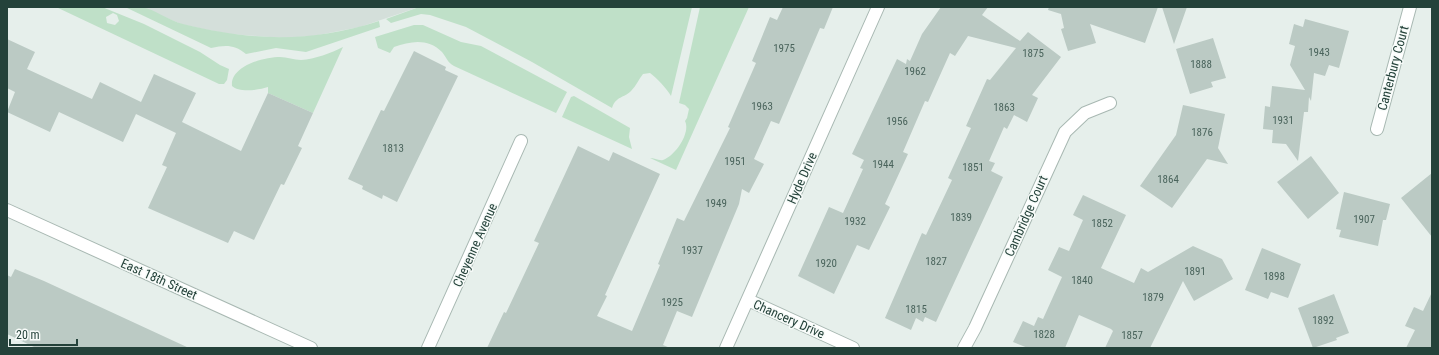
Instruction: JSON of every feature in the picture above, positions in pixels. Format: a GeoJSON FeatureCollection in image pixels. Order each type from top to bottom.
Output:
{"type":"FeatureCollection","features":[{"type":"Feature","properties":{"kind":"street","name":"Hyde Drive"},"geometry":{"type":"LineString","coordinates":[[726,348],[878,7]]}},
{"type":"Feature","properties":{"kind":"street","name":"Canterbury Court"},"geometry":{"type":"LineString","coordinates":[[1377,129],[1410,7]]}},
{"type":"Feature","properties":{"kind":"street","name":"Cambridge Court"},"geometry":{"type":"LineString","coordinates":[[964,348],[976,328],[1065,132],[1085,113],[1110,103]]}},
{"type":"Feature","properties":{"kind":"street","name":"Cheyenne Avenue"},"geometry":{"type":"LineString","coordinates":[[428,348],[521,141]]}},
{"type":"Feature","properties":{"kind":"street","name":"East 18th Street"},"geometry":{"type":"LineString","coordinates":[[7,210],[311,348]]}},
{"type":"Feature","properties":{"kind":"street","name":"Chancery Drive"},"geometry":{"type":"LineString","coordinates":[[748,300],[853,348]]}},
{"type":"Feature","properties":{"kind":"shaded area"},"geometry":{"type":"Polygon","coordinates":[[[141,7],[419,7],[360,27],[313,36],[283,38],[230,34],[208,30],[181,24],[141,7]]]}},
{"type":"Feature","properties":{"kind":"green space"},"geometry":{"type":"Polygon","coordinates":[[[56,7],[102,7],[144,24],[200,52],[229,69],[227,80],[224,84],[219,84],[56,7]],[[113,13],[106,17],[107,23],[115,25],[119,21],[117,15],[113,13]]]}},
{"type":"Feature","properties":{"kind":"green space"},"geometry":{"type":"Polygon","coordinates":[[[125,7],[146,8],[183,24],[209,30],[258,36],[305,36],[354,28],[379,21],[380,27],[306,52],[276,48],[246,54],[237,48],[229,46],[211,48],[125,7]]]}},
{"type":"Feature","properties":{"kind":"green space"},"geometry":{"type":"Polygon","coordinates":[[[419,7],[692,7],[671,96],[665,87],[653,75],[650,73],[643,74],[631,91],[618,99],[612,108],[532,62],[466,27],[430,15],[421,14],[391,23],[386,19],[419,7]]]}},
{"type":"Feature","properties":{"kind":"green space"},"geometry":{"type":"Polygon","coordinates":[[[700,7],[749,7],[676,170],[650,158],[663,160],[668,158],[681,144],[686,132],[685,121],[689,109],[685,105],[679,103],[700,7]]]}},
{"type":"Feature","properties":{"kind":"green space"},"geometry":{"type":"Polygon","coordinates":[[[414,25],[423,25],[461,42],[481,46],[567,92],[556,113],[454,66],[448,61],[442,52],[431,44],[419,42],[407,43],[394,47],[390,53],[378,48],[375,37],[414,25]]]}},
{"type":"Feature","properties":{"kind":"green space"},"geometry":{"type":"Polygon","coordinates":[[[343,47],[313,113],[268,93],[268,87],[254,90],[239,90],[232,86],[236,73],[249,64],[257,61],[273,57],[285,57],[298,60],[306,59],[323,55],[343,47]]]}},
{"type":"Feature","properties":{"kind":"green space"},"geometry":{"type":"Polygon","coordinates":[[[574,96],[630,128],[629,137],[632,149],[562,117],[571,97],[574,96]]]}},
{"type":"Feature","properties":{"kind":"building"},"geometry":{"type":"Polygon","coordinates":[[[783,7],[833,7],[824,29],[820,28],[779,124],[771,121],[754,159],[764,164],[749,193],[742,189],[739,204],[692,317],[677,311],[663,345],[670,348],[487,348],[504,312],[506,313],[539,243],[534,241],[578,146],[609,161],[613,152],[660,174],[605,295],[607,296],[597,316],[632,331],[660,265],[658,264],[677,218],[684,221],[730,128],[728,127],[756,63],[752,61],[770,17],[777,20],[783,7]]]}},
{"type":"Feature","properties":{"kind":"building"},"geometry":{"type":"Polygon","coordinates":[[[941,7],[988,7],[982,15],[1020,41],[1028,32],[1061,57],[1032,95],[1038,98],[1027,122],[1014,115],[1007,129],[1004,127],[989,161],[995,163],[991,171],[1003,177],[936,322],[925,317],[923,322],[916,318],[911,330],[885,318],[922,233],[926,235],[952,180],[948,178],[971,128],[966,126],[987,79],[990,80],[1016,48],[968,36],[955,56],[950,53],[928,102],[925,101],[903,152],[908,154],[885,204],[890,207],[869,250],[857,245],[834,294],[798,276],[829,207],[843,213],[863,169],[860,168],[864,160],[852,154],[897,59],[906,64],[907,59],[910,61],[922,34],[941,7]]]}},
{"type":"Feature","properties":{"kind":"building"},"geometry":{"type":"Polygon","coordinates":[[[1049,7],[1158,7],[1145,43],[1090,24],[1096,43],[1068,51],[1061,29],[1064,28],[1061,14],[1048,10],[1049,7]]]}},
{"type":"Feature","properties":{"kind":"building"},"geometry":{"type":"Polygon","coordinates":[[[1162,7],[1187,7],[1174,44],[1162,7]]]}},
{"type":"Feature","properties":{"kind":"building"},"geometry":{"type":"Polygon","coordinates":[[[1305,19],[1349,31],[1339,68],[1329,65],[1325,76],[1314,73],[1311,101],[1309,97],[1308,112],[1304,112],[1298,161],[1286,144],[1272,143],[1273,130],[1263,129],[1265,106],[1270,107],[1272,86],[1305,90],[1290,65],[1295,46],[1289,44],[1294,24],[1303,27],[1305,19]]]}},
{"type":"Feature","properties":{"kind":"building"},"geometry":{"type":"Polygon","coordinates":[[[1213,38],[1226,78],[1211,82],[1213,87],[1190,94],[1176,49],[1213,38]]]}},
{"type":"Feature","properties":{"kind":"building"},"geometry":{"type":"Polygon","coordinates":[[[7,39],[35,52],[27,69],[92,99],[100,82],[141,102],[154,74],[196,93],[182,122],[241,151],[268,93],[313,113],[298,146],[302,148],[284,185],[281,184],[254,240],[234,231],[228,243],[148,208],[167,167],[162,165],[176,133],[136,114],[123,142],[59,112],[50,132],[7,112],[15,92],[7,88],[7,39]]]}},
{"type":"Feature","properties":{"kind":"building"},"geometry":{"type":"Polygon","coordinates":[[[414,51],[446,67],[445,70],[458,76],[397,202],[383,195],[382,199],[362,189],[363,186],[348,179],[381,110],[384,111],[414,51]]]}},
{"type":"Feature","properties":{"kind":"building"},"geometry":{"type":"Polygon","coordinates":[[[1183,105],[1225,114],[1218,148],[1228,164],[1207,159],[1172,208],[1140,186],[1176,135],[1183,105]]]}},
{"type":"Feature","properties":{"kind":"building"},"geometry":{"type":"Polygon","coordinates":[[[1311,156],[1339,193],[1308,219],[1277,182],[1311,156]]]}},
{"type":"Feature","properties":{"kind":"building"},"geometry":{"type":"Polygon","coordinates":[[[1432,173],[1432,237],[1401,198],[1432,173]]]}},
{"type":"Feature","properties":{"kind":"building"},"geometry":{"type":"Polygon","coordinates":[[[1344,192],[1390,204],[1386,220],[1383,220],[1378,246],[1339,237],[1341,230],[1336,229],[1344,192]]]}},
{"type":"Feature","properties":{"kind":"building"},"geometry":{"type":"Polygon","coordinates":[[[1083,195],[1126,215],[1101,268],[1134,283],[1141,268],[1148,272],[1193,246],[1222,259],[1233,279],[1194,301],[1183,281],[1150,348],[1105,348],[1113,331],[1079,315],[1065,348],[1028,348],[1013,342],[1023,321],[1034,326],[1038,317],[1043,319],[1062,277],[1048,270],[1059,247],[1069,251],[1083,220],[1073,215],[1083,195]]]}},
{"type":"Feature","properties":{"kind":"building"},"geometry":{"type":"Polygon","coordinates":[[[1262,248],[1301,264],[1288,298],[1271,292],[1268,299],[1245,290],[1262,248]]]}},
{"type":"Feature","properties":{"kind":"building"},"geometry":{"type":"Polygon","coordinates":[[[15,269],[189,348],[36,348],[7,334],[7,275],[11,277],[15,269]]]}},
{"type":"Feature","properties":{"kind":"building"},"geometry":{"type":"Polygon","coordinates":[[[1432,292],[1432,348],[1406,348],[1415,330],[1405,326],[1414,307],[1423,311],[1432,292]]]}},
{"type":"Feature","properties":{"kind":"building"},"geometry":{"type":"Polygon","coordinates":[[[1334,294],[1349,333],[1336,338],[1337,340],[1313,348],[1298,308],[1334,294]]]}}]}
